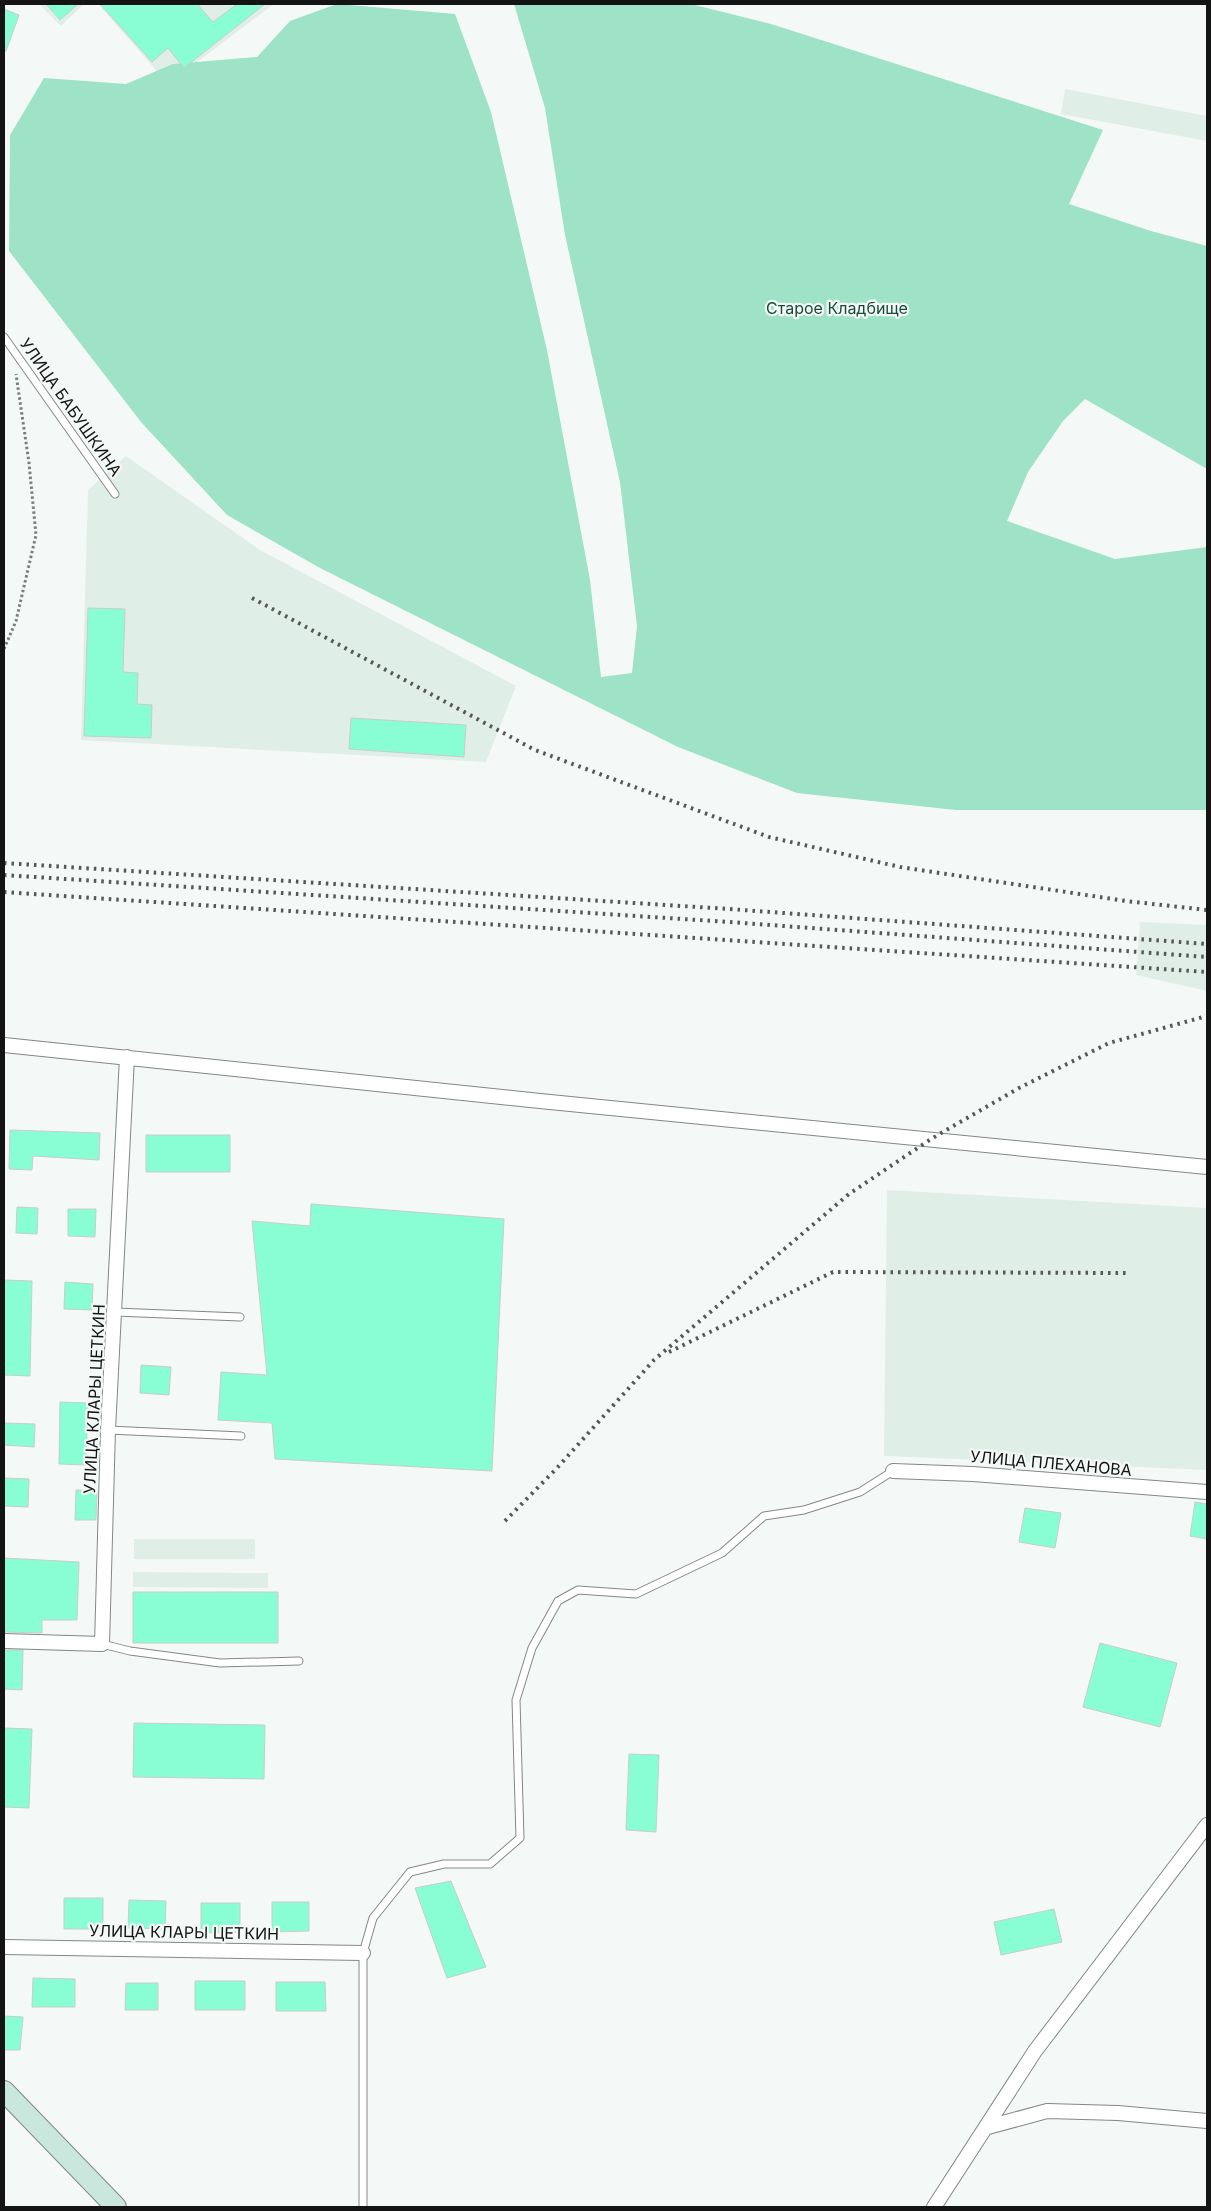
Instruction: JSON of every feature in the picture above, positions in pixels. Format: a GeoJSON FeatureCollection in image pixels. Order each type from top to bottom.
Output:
{"type":"FeatureCollection","features":[{"type":"Feature","properties":{"kind":"street"},"geometry":{"type":"LineString","coordinates":[[4,1045],[550,1102],[1207,1167]]}},
{"type":"Feature","properties":{"kind":"street","name":"УЛИЦА КЛАРЫ ЦЕТКИН"},"geometry":{"type":"LineString","coordinates":[[102,1644],[108,1430],[126,1057]]}},
{"type":"Feature","properties":{"kind":"street","name":"УЛИЦА ПЛЕХАНОВА"},"geometry":{"type":"LineString","coordinates":[[893,1471],[973,1474],[1207,1492]]}},
{"type":"Feature","properties":{"kind":"street"},"geometry":{"type":"LineString","coordinates":[[4,1641],[102,1644]]}},
{"type":"Feature","properties":{"kind":"street"},"geometry":{"type":"LineString","coordinates":[[934,2207],[988,2127],[1035,2051],[1207,1825]]}},
{"type":"Feature","properties":{"kind":"street","name":"УЛИЦА КЛАРЫ ЦЕТКИН"},"geometry":{"type":"LineString","coordinates":[[4,1947],[363,1953]]}},
{"type":"Feature","properties":{"kind":"street"},"geometry":{"type":"LineString","coordinates":[[4,2091],[116,2207]]}},
{"type":"Feature","properties":{"kind":"street"},"geometry":{"type":"LineString","coordinates":[[988,2127],[1047,2111],[1118,2112],[1207,2121]]}},
{"type":"Feature","properties":{"kind":"lane","name":"УЛИЦА БАБУШКИНА"},"geometry":{"type":"LineString","coordinates":[[4,336],[116,494]]}},
{"type":"Feature","properties":{"kind":"lane"},"geometry":{"type":"LineString","coordinates":[[115,1312],[240,1317]]}},
{"type":"Feature","properties":{"kind":"lane"},"geometry":{"type":"LineString","coordinates":[[108,1430],[241,1436]]}},
{"type":"Feature","properties":{"kind":"lane"},"geometry":{"type":"LineString","coordinates":[[362,2207],[363,1953],[372,1918],[410,1872],[444,1864],[490,1864],[520,1838],[516,1700],[532,1648],[558,1601],[578,1590],[636,1594],[722,1554],[764,1516],[804,1510],[860,1492],[893,1471]]}},
{"type":"Feature","properties":{"kind":"lane"},"geometry":{"type":"LineString","coordinates":[[102,1644],[130,1651],[220,1663],[299,1661]]}},
{"type":"Feature","properties":{"kind":"path"},"geometry":{"type":"LineString","coordinates":[[4,649],[16,621],[36,535],[29,462],[12,348]]}},
{"type":"Feature","properties":{"kind":"shaded area"},"geometry":{"type":"Polygon","coordinates":[[[39,4],[84,4],[61,26],[39,4]]]}},
{"type":"Feature","properties":{"kind":"shaded area"},"geometry":{"type":"Polygon","coordinates":[[[98,4],[274,4],[168,84],[98,4]]]}},
{"type":"Feature","properties":{"kind":"shaded area"},"geometry":{"type":"Polygon","coordinates":[[[1065,89],[1207,116],[1207,141],[1061,114],[1065,89]]]}},
{"type":"Feature","properties":{"kind":"shaded area"},"geometry":{"type":"Polygon","coordinates":[[[126,456],[260,550],[516,686],[486,762],[81,740],[88,490],[126,456]]]}},
{"type":"Feature","properties":{"kind":"shaded area"},"geometry":{"type":"Polygon","coordinates":[[[1140,922],[1207,925],[1207,991],[1136,975],[1140,922]]]}},
{"type":"Feature","properties":{"kind":"shaded area"},"geometry":{"type":"Polygon","coordinates":[[[887,1190],[1207,1208],[1207,1470],[884,1456],[887,1190]]]}},
{"type":"Feature","properties":{"kind":"shaded area"},"geometry":{"type":"Polygon","coordinates":[[[134,1539],[255,1539],[255,1559],[134,1559],[134,1539]]]}},
{"type":"Feature","properties":{"kind":"shaded area"},"geometry":{"type":"Polygon","coordinates":[[[133,1572],[268,1573],[268,1588],[133,1587],[133,1572]]]}},
{"type":"Feature","properties":{"kind":"green space","name":"Старое Кладбище"},"geometry":{"type":"Polygon","coordinates":[[[337,4],[455,14],[491,112],[547,350],[590,580],[601,677],[632,673],[637,626],[620,482],[565,235],[545,108],[514,4],[691,4],[771,24],[1103,130],[1069,204],[1151,231],[1207,246],[1207,469],[1085,399],[1063,421],[1028,472],[1007,521],[1115,559],[1207,547],[1207,810],[956,810],[797,793],[678,747],[320,568],[227,515],[141,422],[9,251],[10,135],[44,78],[126,84],[173,64],[257,57],[290,21],[337,4]]]}},
{"type":"Feature","properties":{"kind":"building"},"geometry":{"type":"Polygon","coordinates":[[[46,4],[78,4],[60,20],[46,4]]]}},
{"type":"Feature","properties":{"kind":"building"},"geometry":{"type":"Polygon","coordinates":[[[100,4],[197,4],[213,22],[237,4],[265,4],[184,68],[168,48],[152,62],[100,4]]]}},
{"type":"Feature","properties":{"kind":"building"},"geometry":{"type":"Polygon","coordinates":[[[4,9],[19,15],[6,51],[4,51],[4,9]]]}},
{"type":"Feature","properties":{"kind":"building"},"geometry":{"type":"Polygon","coordinates":[[[88,608],[125,609],[123,672],[138,673],[137,704],[152,705],[151,738],[84,736],[88,608]]]}},
{"type":"Feature","properties":{"kind":"building"},"geometry":{"type":"Polygon","coordinates":[[[351,718],[466,725],[464,757],[349,749],[351,718]]]}},
{"type":"Feature","properties":{"kind":"building"},"geometry":{"type":"Polygon","coordinates":[[[10,1130],[100,1133],[99,1160],[33,1156],[32,1170],[9,1169],[10,1130]]]}},
{"type":"Feature","properties":{"kind":"building"},"geometry":{"type":"Polygon","coordinates":[[[146,1135],[230,1135],[230,1172],[146,1172],[146,1135]]]}},
{"type":"Feature","properties":{"kind":"building"},"geometry":{"type":"Polygon","coordinates":[[[311,1204],[504,1219],[492,1471],[275,1459],[272,1423],[218,1420],[221,1372],[267,1375],[252,1221],[310,1226],[311,1204]]]}},
{"type":"Feature","properties":{"kind":"building"},"geometry":{"type":"Polygon","coordinates":[[[17,1207],[38,1208],[37,1234],[16,1233],[17,1207]]]}},
{"type":"Feature","properties":{"kind":"building"},"geometry":{"type":"Polygon","coordinates":[[[68,1209],[96,1209],[95,1237],[68,1236],[68,1209]]]}},
{"type":"Feature","properties":{"kind":"building"},"geometry":{"type":"Polygon","coordinates":[[[4,1280],[32,1281],[30,1376],[4,1375],[4,1280]]]}},
{"type":"Feature","properties":{"kind":"building"},"geometry":{"type":"Polygon","coordinates":[[[65,1282],[93,1284],[92,1310],[64,1309],[65,1282]]]}},
{"type":"Feature","properties":{"kind":"building"},"geometry":{"type":"Polygon","coordinates":[[[141,1365],[171,1367],[169,1395],[140,1393],[141,1365]]]}},
{"type":"Feature","properties":{"kind":"building"},"geometry":{"type":"Polygon","coordinates":[[[60,1402],[88,1403],[86,1465],[59,1464],[60,1402]]]}},
{"type":"Feature","properties":{"kind":"building"},"geometry":{"type":"Polygon","coordinates":[[[4,1423],[35,1424],[34,1447],[4,1445],[4,1423]]]}},
{"type":"Feature","properties":{"kind":"building"},"geometry":{"type":"Polygon","coordinates":[[[4,1478],[29,1479],[28,1507],[4,1506],[4,1478]]]}},
{"type":"Feature","properties":{"kind":"building"},"geometry":{"type":"Polygon","coordinates":[[[76,1490],[97,1491],[96,1520],[75,1520],[76,1490]]]}},
{"type":"Feature","properties":{"kind":"building"},"geometry":{"type":"Polygon","coordinates":[[[1195,1502],[1207,1504],[1207,1539],[1190,1536],[1195,1502]]]}},
{"type":"Feature","properties":{"kind":"building"},"geometry":{"type":"Polygon","coordinates":[[[1025,1508],[1061,1513],[1055,1548],[1019,1542],[1025,1508]]]}},
{"type":"Feature","properties":{"kind":"building"},"geometry":{"type":"Polygon","coordinates":[[[4,1558],[79,1562],[77,1620],[42,1620],[42,1633],[4,1632],[4,1558]]]}},
{"type":"Feature","properties":{"kind":"building"},"geometry":{"type":"Polygon","coordinates":[[[133,1592],[278,1592],[278,1643],[133,1643],[133,1592]]]}},
{"type":"Feature","properties":{"kind":"building"},"geometry":{"type":"Polygon","coordinates":[[[1100,1643],[1177,1663],[1160,1727],[1083,1707],[1100,1643]]]}},
{"type":"Feature","properties":{"kind":"building"},"geometry":{"type":"Polygon","coordinates":[[[4,1650],[23,1650],[22,1690],[4,1689],[4,1650]]]}},
{"type":"Feature","properties":{"kind":"building"},"geometry":{"type":"Polygon","coordinates":[[[134,1723],[265,1725],[264,1779],[133,1777],[134,1723]]]}},
{"type":"Feature","properties":{"kind":"building"},"geometry":{"type":"Polygon","coordinates":[[[4,1728],[32,1729],[29,1808],[4,1807],[4,1728]]]}},
{"type":"Feature","properties":{"kind":"building"},"geometry":{"type":"Polygon","coordinates":[[[629,1754],[659,1755],[656,1832],[626,1830],[629,1754]]]}},
{"type":"Feature","properties":{"kind":"building"},"geometry":{"type":"Polygon","coordinates":[[[451,1881],[486,1967],[447,1978],[415,1888],[451,1881]]]}},
{"type":"Feature","properties":{"kind":"building"},"geometry":{"type":"Polygon","coordinates":[[[64,1898],[103,1898],[103,1929],[64,1929],[64,1898]]]}},
{"type":"Feature","properties":{"kind":"building"},"geometry":{"type":"Polygon","coordinates":[[[129,1900],[166,1901],[165,1929],[128,1928],[129,1900]]]}},
{"type":"Feature","properties":{"kind":"building"},"geometry":{"type":"Polygon","coordinates":[[[272,1902],[309,1902],[309,1931],[272,1932],[272,1902]]]}},
{"type":"Feature","properties":{"kind":"building"},"geometry":{"type":"Polygon","coordinates":[[[201,1903],[240,1903],[240,1932],[201,1933],[201,1903]]]}},
{"type":"Feature","properties":{"kind":"building"},"geometry":{"type":"Polygon","coordinates":[[[1054,1909],[1062,1942],[1001,1955],[994,1922],[1054,1909]]]}},
{"type":"Feature","properties":{"kind":"building"},"geometry":{"type":"Polygon","coordinates":[[[33,1978],[75,1979],[75,2007],[32,2007],[33,1978]]]}},
{"type":"Feature","properties":{"kind":"building"},"geometry":{"type":"Polygon","coordinates":[[[195,1981],[245,1981],[245,2010],[195,2010],[195,1981]]]}},
{"type":"Feature","properties":{"kind":"building"},"geometry":{"type":"Polygon","coordinates":[[[276,1982],[325,1982],[326,2011],[276,2011],[276,1982]]]}},
{"type":"Feature","properties":{"kind":"building"},"geometry":{"type":"Polygon","coordinates":[[[126,1983],[158,1983],[158,2010],[125,2010],[126,1983]]]}},
{"type":"Feature","properties":{"kind":"building"},"geometry":{"type":"Polygon","coordinates":[[[4,2016],[23,2017],[20,2050],[4,2050],[4,2016]]]}},
{"type":"Feature","properties":{"kind":"railway"},"geometry":{"type":"LineString","coordinates":[[252,598],[535,750],[769,837],[900,867],[1126,901],[1207,910]]}},
{"type":"Feature","properties":{"kind":"railway"},"geometry":{"type":"LineString","coordinates":[[4,863],[729,909],[1207,944]]}},
{"type":"Feature","properties":{"kind":"railway"},"geometry":{"type":"LineString","coordinates":[[4,875],[729,922],[1207,957]]}},
{"type":"Feature","properties":{"kind":"railway"},"geometry":{"type":"LineString","coordinates":[[4,892],[1207,972]]}},
{"type":"Feature","properties":{"kind":"railway"},"geometry":{"type":"LineString","coordinates":[[505,1521],[557,1468],[654,1360],[849,1194],[931,1139],[1019,1088],[1109,1043],[1207,1016]]}},
{"type":"Feature","properties":{"kind":"railway"},"geometry":{"type":"LineString","coordinates":[[669,1352],[833,1272],[1129,1273]]}}]}
